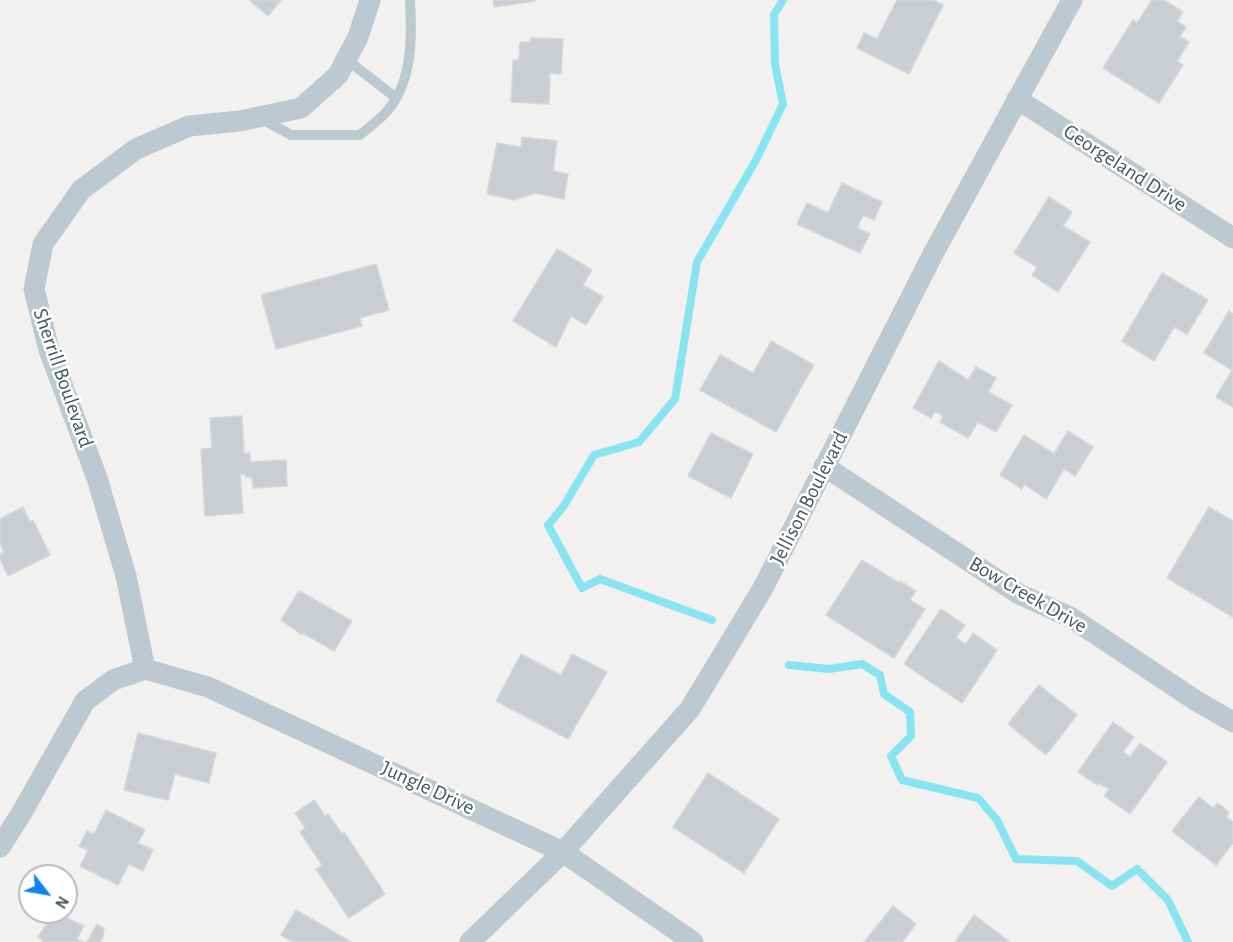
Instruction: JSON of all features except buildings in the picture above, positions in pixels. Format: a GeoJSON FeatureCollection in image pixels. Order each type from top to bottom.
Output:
{"type":"FeatureCollection","features":[{"type":"Feature","properties":{"kind":"street","name":"Sherrill Boulevard"},"geometry":{"type":"LineString","coordinates":[[145,669],[126,576],[100,488],[49,350],[34,289],[43,244],[81,190],[136,149],[189,126],[240,121],[301,108],[338,75],[358,37],[370,0]]}},
{"type":"Feature","properties":{"kind":"street","name":"Jellison Boulevard"},"geometry":{"type":"LineString","coordinates":[[470,942],[563,852],[690,709],[764,588],[933,254],[1072,0]]}},
{"type":"Feature","properties":{"kind":"street","name":"Georgeland Drive"},"geometry":{"type":"LineString","coordinates":[[1017,99],[1233,238]]}},
{"type":"Feature","properties":{"kind":"street","name":"Bow Creek Drive"},"geometry":{"type":"LineString","coordinates":[[824,466],[1019,594],[1070,617],[1198,702],[1233,722]]}},
{"type":"Feature","properties":{"kind":"street"},"geometry":{"type":"LineString","coordinates":[[0,847],[85,701],[113,680],[145,669]]}},
{"type":"Feature","properties":{"kind":"street","name":"Jungle Drive"},"geometry":{"type":"LineString","coordinates":[[145,669],[208,687],[563,852],[693,942]]}},
{"type":"Feature","properties":{"kind":"lane"},"geometry":{"type":"LineString","coordinates":[[258,117],[291,135],[360,135],[389,109],[404,79],[411,53],[410,0]]}},
{"type":"Feature","properties":{"kind":"lane"},"geometry":{"type":"LineString","coordinates":[[346,59],[395,97]]}},
{"type":"Feature","properties":{"kind":"waterway"},"geometry":{"type":"LineString","coordinates":[[712,620],[600,579],[582,588],[548,525],[563,507],[594,455],[639,442],[675,399],[697,262],[756,160],[783,104],[775,64],[774,15],[783,0]]}},
{"type":"Feature","properties":{"kind":"waterway"},"geometry":{"type":"LineString","coordinates":[[789,665],[829,669],[862,664],[880,675],[884,694],[910,712],[911,736],[891,756],[902,780],[978,798],[997,820],[1016,859],[1077,861],[1112,886],[1137,869],[1168,900],[1188,942]]}}]}
